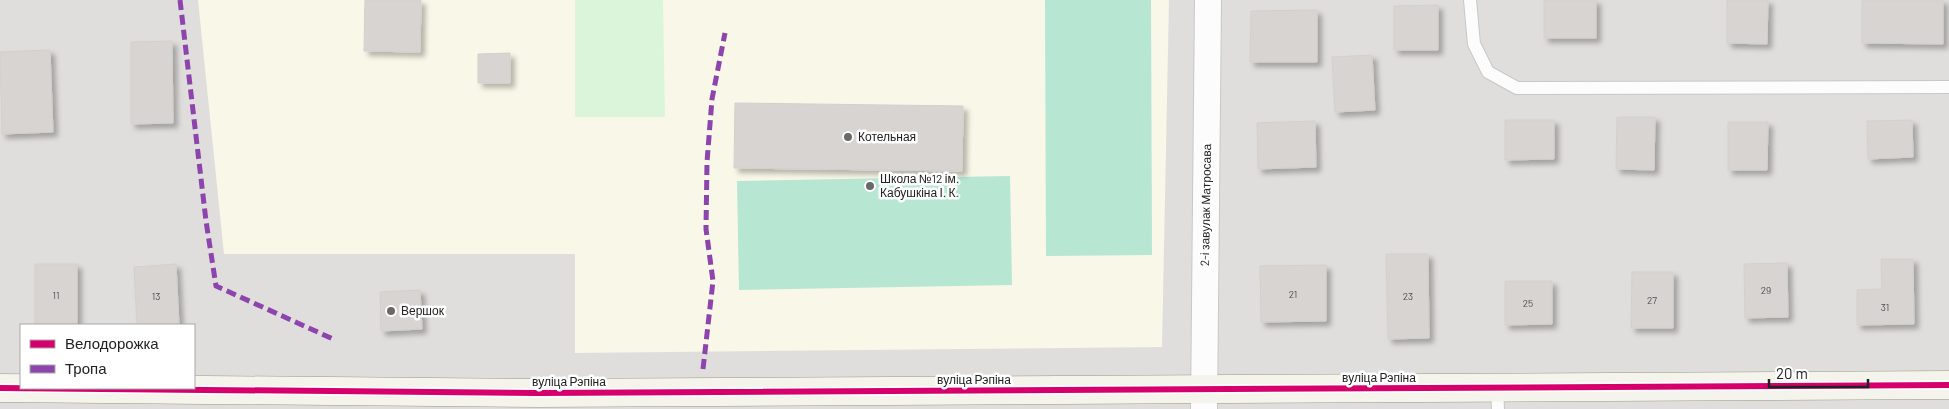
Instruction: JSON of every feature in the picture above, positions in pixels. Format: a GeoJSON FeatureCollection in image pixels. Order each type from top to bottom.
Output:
{"type":"FeatureCollection","features":[{"type":"Feature","properties":{"kind":"street","name":"2-і завулак Матросава"},"geometry":{"type":"LineString","coordinates":[[1204,399],[1208,0]]}},
{"type":"Feature","properties":{"kind":"street","name":"вуліца Рэпіна"},"geometry":{"type":"LineString","coordinates":[[36,389],[538,401],[866,396],[1204,399],[1497,398],[1949,386]]}},
{"type":"Feature","properties":{"kind":"street","name":"вуліца Рэпіна"},"geometry":{"type":"LineString","coordinates":[[0,388],[20,389]]}},
{"type":"Feature","properties":{"kind":"lane"},"geometry":{"type":"LineString","coordinates":[[1470,0],[1474,44],[1488,72],[1517,88],[1949,87]]}},
{"type":"Feature","properties":{"kind":"shaded area"},"geometry":{"type":"Polygon","coordinates":[[[0,0],[1949,0],[1949,409],[0,409],[0,0]]]}},
{"type":"Feature","properties":{"kind":"shaded area","name":"Школа №12 ім. Кабушкіна І. К."},"geometry":{"type":"Polygon","coordinates":[[[198,0],[1169,0],[1162,347],[575,353],[575,254],[224,254],[198,0]]]}},
{"type":"Feature","properties":{"kind":"green space"},"geometry":{"type":"Polygon","coordinates":[[[575,0],[663,0],[665,117],[575,117],[575,0]]]}},
{"type":"Feature","properties":{"kind":"green space"},"geometry":{"type":"Polygon","coordinates":[[[1045,0],[1151,0],[1152,255],[1046,256],[1045,0]]]}},
{"type":"Feature","properties":{"kind":"green space"},"geometry":{"type":"Polygon","coordinates":[[[1010,176],[1012,285],[739,290],[737,181],[1010,176]]]}},
{"type":"Feature","properties":{"kind":"building"},"geometry":{"type":"Polygon","coordinates":[[[365,0],[421,0],[420,52],[364,51],[365,0]]]}},
{"type":"Feature","properties":{"kind":"building"},"geometry":{"type":"Polygon","coordinates":[[[1544,0],[1596,0],[1596,38],[1544,38],[1544,0]]]}},
{"type":"Feature","properties":{"kind":"building"},"geometry":{"type":"Polygon","coordinates":[[[1727,0],[1768,0],[1767,44],[1727,43],[1727,0]]]}},
{"type":"Feature","properties":{"kind":"building"},"geometry":{"type":"Polygon","coordinates":[[[1862,0],[1943,0],[1943,44],[1862,43],[1862,0]]]}},
{"type":"Feature","properties":{"kind":"building"},"geometry":{"type":"Polygon","coordinates":[[[1438,5],[1438,50],[1394,50],[1394,6],[1438,5]]]}},
{"type":"Feature","properties":{"kind":"building"},"geometry":{"type":"Polygon","coordinates":[[[1317,10],[1317,62],[1250,62],[1251,11],[1317,10]]]}},
{"type":"Feature","properties":{"kind":"building"},"geometry":{"type":"Polygon","coordinates":[[[172,41],[173,123],[131,124],[131,42],[172,41]]]}},
{"type":"Feature","properties":{"kind":"building"},"geometry":{"type":"Polygon","coordinates":[[[50,50],[53,132],[2,134],[0,52],[50,50]]]}},
{"type":"Feature","properties":{"kind":"building"},"geometry":{"type":"Polygon","coordinates":[[[510,53],[510,83],[478,83],[478,54],[510,53]]]}},
{"type":"Feature","properties":{"kind":"building"},"geometry":{"type":"Polygon","coordinates":[[[1372,55],[1375,110],[1335,112],[1332,57],[1372,55]]]}},
{"type":"Feature","properties":{"kind":"building","name":"Котельная"},"geometry":{"type":"Polygon","coordinates":[[[735,103],[963,106],[962,171],[734,168],[735,103]]]}},
{"type":"Feature","properties":{"kind":"building"},"geometry":{"type":"Polygon","coordinates":[[[1617,117],[1655,117],[1654,170],[1616,169],[1617,117]]]}},
{"type":"Feature","properties":{"kind":"building"},"geometry":{"type":"Polygon","coordinates":[[[1505,120],[1554,120],[1554,159],[1505,160],[1505,120]]]}},
{"type":"Feature","properties":{"kind":"building"},"geometry":{"type":"Polygon","coordinates":[[[1912,120],[1913,157],[1868,159],[1867,121],[1912,120]]]}},
{"type":"Feature","properties":{"kind":"building"},"geometry":{"type":"Polygon","coordinates":[[[1315,121],[1316,167],[1258,169],[1257,123],[1315,121]]]}},
{"type":"Feature","properties":{"kind":"building"},"geometry":{"type":"Polygon","coordinates":[[[1728,122],[1768,122],[1767,170],[1728,170],[1728,122]]]}},
{"type":"Feature","properties":{"kind":"building"},"geometry":{"type":"Polygon","coordinates":[[[1386,254],[1428,254],[1429,338],[1388,339],[1386,254]]]}},
{"type":"Feature","properties":{"kind":"building"},"geometry":{"type":"Polygon","coordinates":[[[1881,259],[1913,259],[1914,324],[1857,325],[1857,290],[1882,289],[1881,259]]]}},
{"type":"Feature","properties":{"kind":"building"},"geometry":{"type":"Polygon","coordinates":[[[1787,263],[1788,317],[1745,318],[1744,264],[1787,263]]]}},
{"type":"Feature","properties":{"kind":"building"},"geometry":{"type":"Polygon","coordinates":[[[35,264],[77,264],[77,324],[35,324],[35,264]]]}},
{"type":"Feature","properties":{"kind":"building"},"geometry":{"type":"Polygon","coordinates":[[[176,264],[179,324],[137,324],[134,267],[176,264]]]}},
{"type":"Feature","properties":{"kind":"building"},"geometry":{"type":"Polygon","coordinates":[[[1326,265],[1326,321],[1261,322],[1260,266],[1326,265]]]}},
{"type":"Feature","properties":{"kind":"building"},"geometry":{"type":"Polygon","coordinates":[[[1632,272],[1673,272],[1673,328],[1631,328],[1632,272]]]}},
{"type":"Feature","properties":{"kind":"building"},"geometry":{"type":"Polygon","coordinates":[[[1505,281],[1552,281],[1552,324],[1505,325],[1505,281]]]}},
{"type":"Feature","properties":{"kind":"building"},"geometry":{"type":"Polygon","coordinates":[[[420,290],[422,329],[381,331],[380,292],[420,290]]]}},
{"type":"Feature","properties":{"kind":"marked path"},"geometry":{"type":"LineString","coordinates":[[180,0],[206,221],[216,286],[333,339]]}},
{"type":"Feature","properties":{"kind":"marked path"},"geometry":{"type":"LineString","coordinates":[[703,369],[713,281],[706,229],[707,162],[712,99],[725,33]]}},
{"type":"Feature","properties":{"kind":"cycle path"},"geometry":{"type":"LineString","coordinates":[[108,389],[538,393],[1949,385]]}},
{"type":"Feature","properties":{"kind":"cycle path"},"geometry":{"type":"LineString","coordinates":[[0,388],[20,388]]}},
{"type":"Feature","properties":{"kind":"place","name":"Котельная"},"geometry":{"type":"Point","coordinates":[848,137]}},
{"type":"Feature","properties":{"kind":"place","name":"Школа №12 ім. Кабушкіна І. К."},"geometry":{"type":"Point","coordinates":[870,186]}},
{"type":"Feature","properties":{"kind":"place","name":"Вершок"},"geometry":{"type":"Point","coordinates":[391,311]}}]}
